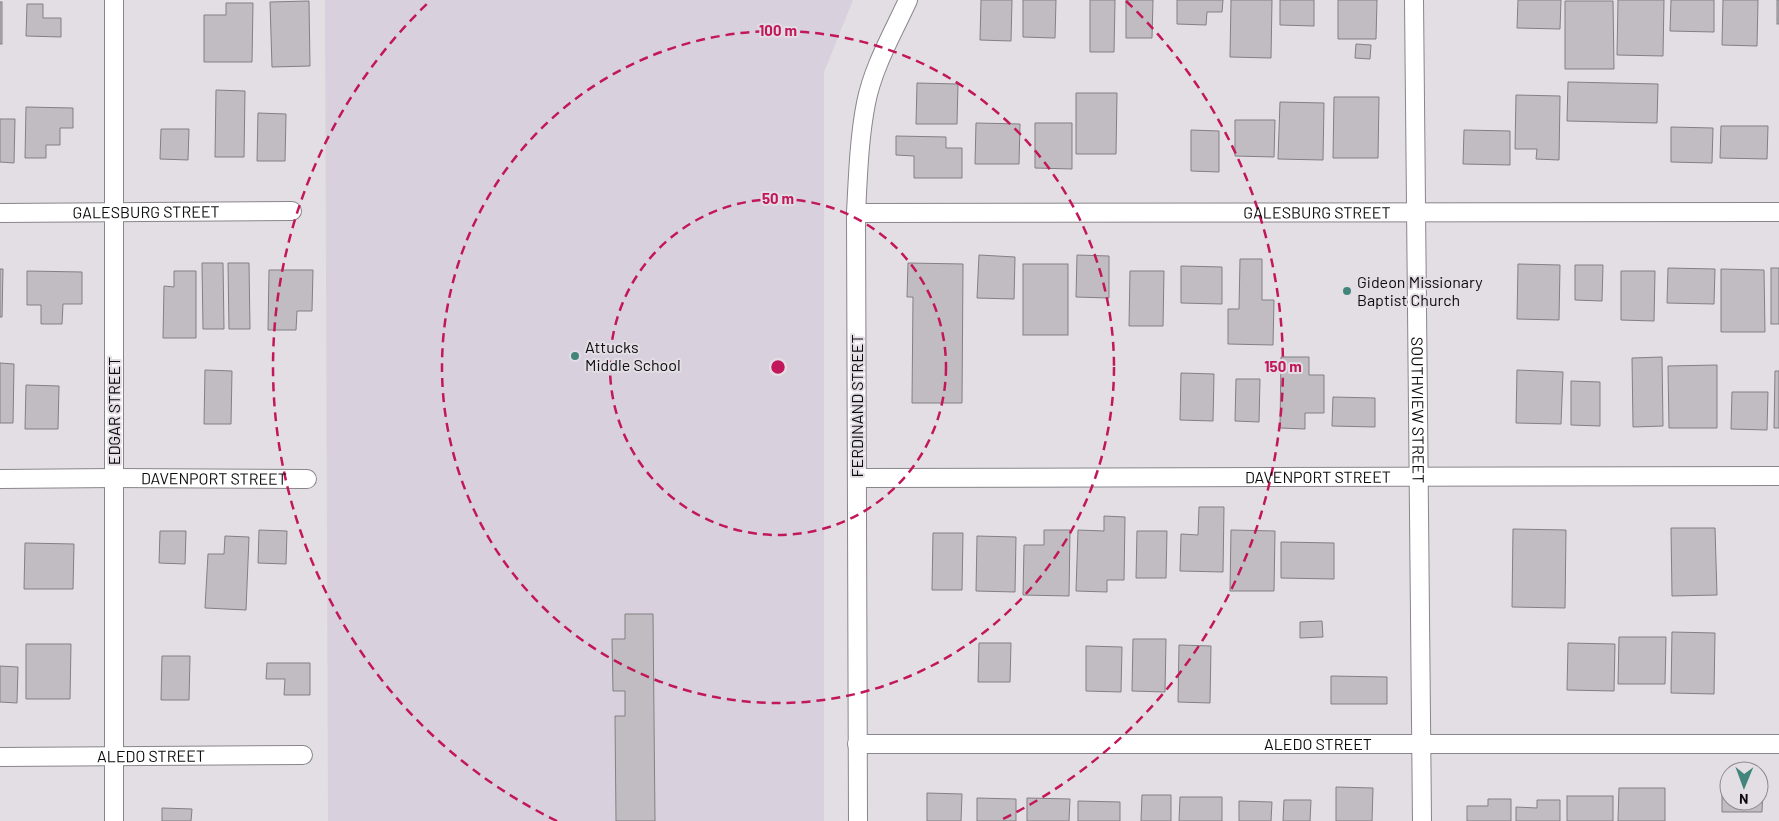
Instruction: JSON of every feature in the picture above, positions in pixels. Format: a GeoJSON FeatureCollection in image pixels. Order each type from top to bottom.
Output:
{"type":"FeatureCollection","features":[{"type":"Feature","properties":{"kind":"street","name":"EDGAR STREET"},"geometry":{"type":"LineString","coordinates":[[114,0],[114,821]]}},
{"type":"Feature","properties":{"kind":"street","name":"FERDINAND STREET"},"geometry":{"type":"LineString","coordinates":[[858,821],[856,213],[861,138],[866,101],[875,73],[908,0]]}},
{"type":"Feature","properties":{"kind":"street","name":"SOUTHVIEW STREET"},"geometry":{"type":"LineString","coordinates":[[1414,0],[1422,821]]}},
{"type":"Feature","properties":{"kind":"street","name":"GALESBURG STREET"},"geometry":{"type":"LineString","coordinates":[[0,213],[292,211]]}},
{"type":"Feature","properties":{"kind":"street","name":"GALESBURG STREET"},"geometry":{"type":"LineString","coordinates":[[856,213],[1779,212]]}},
{"type":"Feature","properties":{"kind":"street","name":"DAVENPORT STREET"},"geometry":{"type":"LineString","coordinates":[[857,478],[1779,476]]}},
{"type":"Feature","properties":{"kind":"street","name":"DAVENPORT STREET"},"geometry":{"type":"LineString","coordinates":[[0,479],[307,479]]}},
{"type":"Feature","properties":{"kind":"street","name":"ALEDO STREET"},"geometry":{"type":"LineString","coordinates":[[857,744],[1779,744]]}},
{"type":"Feature","properties":{"kind":"street","name":"ALEDO STREET"},"geometry":{"type":"LineString","coordinates":[[0,757],[303,754]]}},
{"type":"Feature","properties":{"kind":"shaded area","name":"Attucks Middle School"},"geometry":{"type":"Polygon","coordinates":[[[325,0],[853,0],[824,72],[824,821],[328,821],[325,0]]]}},
{"type":"Feature","properties":{"kind":"building"},"geometry":{"type":"Polygon","coordinates":[[[981,0],[1012,0],[1011,41],[980,40],[981,0]]]}},
{"type":"Feature","properties":{"kind":"building"},"geometry":{"type":"Polygon","coordinates":[[[1023,0],[1056,0],[1055,38],[1023,37],[1023,0]]]}},
{"type":"Feature","properties":{"kind":"building"},"geometry":{"type":"Polygon","coordinates":[[[1090,0],[1115,0],[1114,52],[1090,52],[1090,0]]]}},
{"type":"Feature","properties":{"kind":"building"},"geometry":{"type":"Polygon","coordinates":[[[1126,0],[1153,0],[1152,38],[1126,38],[1126,0]]]}},
{"type":"Feature","properties":{"kind":"building"},"geometry":{"type":"Polygon","coordinates":[[[1177,0],[1223,0],[1222,12],[1207,12],[1206,25],[1177,24],[1177,0]]]}},
{"type":"Feature","properties":{"kind":"building"},"geometry":{"type":"Polygon","coordinates":[[[1231,0],[1272,0],[1271,58],[1230,57],[1231,0]]]}},
{"type":"Feature","properties":{"kind":"building"},"geometry":{"type":"Polygon","coordinates":[[[1280,0],[1314,0],[1314,26],[1280,25],[1280,0]]]}},
{"type":"Feature","properties":{"kind":"building"},"geometry":{"type":"Polygon","coordinates":[[[1338,0],[1377,0],[1376,39],[1338,39],[1338,0]]]}},
{"type":"Feature","properties":{"kind":"building"},"geometry":{"type":"Polygon","coordinates":[[[1518,0],[1561,0],[1560,29],[1517,28],[1518,0]]]}},
{"type":"Feature","properties":{"kind":"building"},"geometry":{"type":"Polygon","coordinates":[[[1618,0],[1664,0],[1663,56],[1617,55],[1618,0]]]}},
{"type":"Feature","properties":{"kind":"building"},"geometry":{"type":"Polygon","coordinates":[[[1671,0],[1714,0],[1714,32],[1670,31],[1671,0]]]}},
{"type":"Feature","properties":{"kind":"building"},"geometry":{"type":"Polygon","coordinates":[[[1723,0],[1758,0],[1757,46],[1722,45],[1723,0]]]}},
{"type":"Feature","properties":{"kind":"building"},"geometry":{"type":"Polygon","coordinates":[[[1777,0],[1779,0],[1779,24],[1777,24],[1777,0]]]}},
{"type":"Feature","properties":{"kind":"building"},"geometry":{"type":"Polygon","coordinates":[[[309,1],[310,66],[272,67],[270,2],[309,1]]]}},
{"type":"Feature","properties":{"kind":"building"},"geometry":{"type":"Polygon","coordinates":[[[1565,1],[1613,1],[1614,69],[1565,69],[1565,1]]]}},
{"type":"Feature","properties":{"kind":"building"},"geometry":{"type":"Polygon","coordinates":[[[0,2],[2,2],[2,44],[0,44],[0,2]]]}},
{"type":"Feature","properties":{"kind":"building"},"geometry":{"type":"Polygon","coordinates":[[[226,3],[253,3],[252,62],[204,62],[204,15],[226,15],[226,3]]]}},
{"type":"Feature","properties":{"kind":"building"},"geometry":{"type":"Polygon","coordinates":[[[27,4],[43,4],[43,18],[61,18],[61,37],[26,36],[27,4]]]}},
{"type":"Feature","properties":{"kind":"building"},"geometry":{"type":"Polygon","coordinates":[[[1356,44],[1371,45],[1370,59],[1355,58],[1356,44]]]}},
{"type":"Feature","properties":{"kind":"building"},"geometry":{"type":"Polygon","coordinates":[[[1568,82],[1658,84],[1657,123],[1567,121],[1568,82]]]}},
{"type":"Feature","properties":{"kind":"building"},"geometry":{"type":"Polygon","coordinates":[[[917,83],[958,84],[957,124],[916,124],[917,83]]]}},
{"type":"Feature","properties":{"kind":"building"},"geometry":{"type":"Polygon","coordinates":[[[216,90],[245,91],[244,157],[215,157],[216,90]]]}},
{"type":"Feature","properties":{"kind":"building"},"geometry":{"type":"Polygon","coordinates":[[[1076,93],[1117,93],[1116,154],[1076,154],[1076,93]]]}},
{"type":"Feature","properties":{"kind":"building"},"geometry":{"type":"Polygon","coordinates":[[[1516,95],[1560,96],[1559,160],[1536,159],[1537,149],[1515,149],[1516,95]]]}},
{"type":"Feature","properties":{"kind":"building"},"geometry":{"type":"Polygon","coordinates":[[[1334,97],[1379,97],[1378,158],[1333,158],[1334,97]]]}},
{"type":"Feature","properties":{"kind":"building"},"geometry":{"type":"Polygon","coordinates":[[[1280,102],[1324,103],[1323,160],[1278,159],[1280,102]]]}},
{"type":"Feature","properties":{"kind":"building"},"geometry":{"type":"Polygon","coordinates":[[[26,107],[73,108],[73,128],[60,128],[60,145],[46,145],[46,158],[25,158],[26,107]]]}},
{"type":"Feature","properties":{"kind":"building"},"geometry":{"type":"Polygon","coordinates":[[[258,113],[286,114],[285,161],[257,161],[258,113]]]}},
{"type":"Feature","properties":{"kind":"building"},"geometry":{"type":"Polygon","coordinates":[[[0,119],[15,119],[14,163],[0,162],[0,119]]]}},
{"type":"Feature","properties":{"kind":"building"},"geometry":{"type":"Polygon","coordinates":[[[1235,120],[1275,120],[1274,157],[1235,156],[1235,120]]]}},
{"type":"Feature","properties":{"kind":"building"},"geometry":{"type":"Polygon","coordinates":[[[976,123],[1020,124],[1019,164],[975,164],[976,123]]]}},
{"type":"Feature","properties":{"kind":"building"},"geometry":{"type":"Polygon","coordinates":[[[1035,123],[1072,123],[1072,169],[1035,168],[1035,123]]]}},
{"type":"Feature","properties":{"kind":"building"},"geometry":{"type":"Polygon","coordinates":[[[1721,126],[1768,126],[1767,159],[1720,158],[1721,126]]]}},
{"type":"Feature","properties":{"kind":"building"},"geometry":{"type":"Polygon","coordinates":[[[1671,127],[1713,128],[1712,163],[1671,162],[1671,127]]]}},
{"type":"Feature","properties":{"kind":"building"},"geometry":{"type":"Polygon","coordinates":[[[161,129],[189,129],[188,160],[160,159],[161,129]]]}},
{"type":"Feature","properties":{"kind":"building"},"geometry":{"type":"Polygon","coordinates":[[[1191,130],[1219,131],[1219,172],[1191,171],[1191,130]]]}},
{"type":"Feature","properties":{"kind":"building"},"geometry":{"type":"Polygon","coordinates":[[[1464,130],[1510,131],[1510,165],[1463,164],[1464,130]]]}},
{"type":"Feature","properties":{"kind":"building"},"geometry":{"type":"Polygon","coordinates":[[[896,136],[946,137],[946,148],[962,148],[962,178],[914,178],[914,156],[896,155],[896,136]]]}},
{"type":"Feature","properties":{"kind":"building"},"geometry":{"type":"Polygon","coordinates":[[[979,255],[1015,257],[1014,299],[977,298],[979,255]]]}},
{"type":"Feature","properties":{"kind":"building"},"geometry":{"type":"Polygon","coordinates":[[[1077,255],[1109,256],[1109,298],[1076,297],[1077,255]]]}},
{"type":"Feature","properties":{"kind":"building"},"geometry":{"type":"Polygon","coordinates":[[[1240,259],[1262,259],[1262,300],[1274,300],[1273,345],[1228,344],[1228,309],[1239,309],[1240,259]]]}},
{"type":"Feature","properties":{"kind":"building"},"geometry":{"type":"Polygon","coordinates":[[[202,263],[223,263],[224,329],[203,329],[202,263]]]}},
{"type":"Feature","properties":{"kind":"building"},"geometry":{"type":"Polygon","coordinates":[[[228,263],[249,263],[250,329],[229,329],[228,263]]]}},
{"type":"Feature","properties":{"kind":"building"},"geometry":{"type":"Polygon","coordinates":[[[908,263],[963,264],[962,403],[912,403],[913,297],[907,297],[908,263]]]}},
{"type":"Feature","properties":{"kind":"building"},"geometry":{"type":"Polygon","coordinates":[[[1023,264],[1068,264],[1068,335],[1023,335],[1023,264]]]}},
{"type":"Feature","properties":{"kind":"building"},"geometry":{"type":"Polygon","coordinates":[[[1518,264],[1560,265],[1559,320],[1517,319],[1518,264]]]}},
{"type":"Feature","properties":{"kind":"building"},"geometry":{"type":"Polygon","coordinates":[[[1575,265],[1603,265],[1602,301],[1575,300],[1575,265]]]}},
{"type":"Feature","properties":{"kind":"building"},"geometry":{"type":"Polygon","coordinates":[[[1181,266],[1222,267],[1222,304],[1181,303],[1181,266]]]}},
{"type":"Feature","properties":{"kind":"building"},"geometry":{"type":"Polygon","coordinates":[[[1668,268],[1715,269],[1714,304],[1667,303],[1668,268]]]}},
{"type":"Feature","properties":{"kind":"building"},"geometry":{"type":"Polygon","coordinates":[[[1771,268],[1779,268],[1779,324],[1771,324],[1771,268]]]}},
{"type":"Feature","properties":{"kind":"building"},"geometry":{"type":"Polygon","coordinates":[[[0,269],[3,269],[2,317],[0,317],[0,269]]]}},
{"type":"Feature","properties":{"kind":"building"},"geometry":{"type":"Polygon","coordinates":[[[1721,269],[1764,270],[1765,332],[1721,332],[1721,269]]]}},
{"type":"Feature","properties":{"kind":"building"},"geometry":{"type":"Polygon","coordinates":[[[269,270],[313,270],[312,311],[297,311],[296,330],[268,330],[269,270]]]}},
{"type":"Feature","properties":{"kind":"building"},"geometry":{"type":"Polygon","coordinates":[[[27,271],[82,272],[82,304],[63,304],[62,324],[41,324],[41,305],[27,305],[27,271]]]}},
{"type":"Feature","properties":{"kind":"building"},"geometry":{"type":"Polygon","coordinates":[[[174,271],[196,271],[196,338],[163,338],[164,286],[174,287],[174,271]]]}},
{"type":"Feature","properties":{"kind":"building"},"geometry":{"type":"Polygon","coordinates":[[[1130,271],[1164,271],[1163,326],[1129,326],[1130,271]]]}},
{"type":"Feature","properties":{"kind":"building"},"geometry":{"type":"Polygon","coordinates":[[[1621,271],[1655,271],[1654,321],[1621,320],[1621,271]]]}},
{"type":"Feature","properties":{"kind":"building"},"geometry":{"type":"Polygon","coordinates":[[[1281,357],[1309,357],[1309,375],[1324,375],[1324,413],[1305,413],[1305,429],[1280,428],[1281,357]]]}},
{"type":"Feature","properties":{"kind":"building"},"geometry":{"type":"Polygon","coordinates":[[[1662,357],[1663,426],[1633,427],[1632,358],[1662,357]]]}},
{"type":"Feature","properties":{"kind":"building"},"geometry":{"type":"Polygon","coordinates":[[[0,363],[14,364],[13,423],[0,423],[0,363]]]}},
{"type":"Feature","properties":{"kind":"building"},"geometry":{"type":"Polygon","coordinates":[[[1717,365],[1717,428],[1669,428],[1668,366],[1717,365]]]}},
{"type":"Feature","properties":{"kind":"building"},"geometry":{"type":"Polygon","coordinates":[[[205,370],[232,371],[231,424],[204,424],[205,370]]]}},
{"type":"Feature","properties":{"kind":"building"},"geometry":{"type":"Polygon","coordinates":[[[1517,370],[1563,372],[1561,424],[1516,423],[1517,370]]]}},
{"type":"Feature","properties":{"kind":"building"},"geometry":{"type":"Polygon","coordinates":[[[1775,371],[1779,371],[1779,428],[1774,428],[1775,371]]]}},
{"type":"Feature","properties":{"kind":"building"},"geometry":{"type":"Polygon","coordinates":[[[1181,373],[1214,374],[1213,421],[1180,420],[1181,373]]]}},
{"type":"Feature","properties":{"kind":"building"},"geometry":{"type":"Polygon","coordinates":[[[1236,379],[1260,379],[1259,422],[1235,421],[1236,379]]]}},
{"type":"Feature","properties":{"kind":"building"},"geometry":{"type":"Polygon","coordinates":[[[1571,381],[1600,382],[1600,426],[1571,425],[1571,381]]]}},
{"type":"Feature","properties":{"kind":"building"},"geometry":{"type":"Polygon","coordinates":[[[26,385],[59,386],[58,429],[25,429],[26,385]]]}},
{"type":"Feature","properties":{"kind":"building"},"geometry":{"type":"Polygon","coordinates":[[[1732,392],[1768,392],[1767,430],[1731,429],[1732,392]]]}},
{"type":"Feature","properties":{"kind":"building"},"geometry":{"type":"Polygon","coordinates":[[[1333,397],[1375,398],[1375,427],[1332,426],[1333,397]]]}},
{"type":"Feature","properties":{"kind":"building"},"geometry":{"type":"Polygon","coordinates":[[[1199,507],[1224,507],[1223,572],[1180,571],[1181,534],[1198,535],[1199,507]]]}},
{"type":"Feature","properties":{"kind":"building"},"geometry":{"type":"Polygon","coordinates":[[[1104,516],[1125,517],[1124,580],[1107,580],[1107,592],[1076,591],[1078,530],[1104,531],[1104,516]]]}},
{"type":"Feature","properties":{"kind":"building"},"geometry":{"type":"Polygon","coordinates":[[[1671,528],[1715,528],[1717,595],[1672,596],[1671,528]]]}},
{"type":"Feature","properties":{"kind":"building"},"geometry":{"type":"Polygon","coordinates":[[[1513,529],[1566,530],[1565,608],[1512,607],[1513,529]]]}},
{"type":"Feature","properties":{"kind":"building"},"geometry":{"type":"Polygon","coordinates":[[[259,530],[287,531],[286,564],[258,563],[259,530]]]}},
{"type":"Feature","properties":{"kind":"building"},"geometry":{"type":"Polygon","coordinates":[[[1044,530],[1070,530],[1069,596],[1023,595],[1024,545],[1044,545],[1044,530]]]}},
{"type":"Feature","properties":{"kind":"building"},"geometry":{"type":"Polygon","coordinates":[[[1231,530],[1275,531],[1274,591],[1230,591],[1231,530]]]}},
{"type":"Feature","properties":{"kind":"building"},"geometry":{"type":"Polygon","coordinates":[[[160,531],[186,531],[185,564],[159,563],[160,531]]]}},
{"type":"Feature","properties":{"kind":"building"},"geometry":{"type":"Polygon","coordinates":[[[1137,531],[1167,531],[1166,578],[1136,578],[1137,531]]]}},
{"type":"Feature","properties":{"kind":"building"},"geometry":{"type":"Polygon","coordinates":[[[933,533],[963,533],[962,590],[932,590],[933,533]]]}},
{"type":"Feature","properties":{"kind":"building"},"geometry":{"type":"Polygon","coordinates":[[[225,536],[249,537],[246,610],[205,608],[208,554],[224,554],[225,536]]]}},
{"type":"Feature","properties":{"kind":"building"},"geometry":{"type":"Polygon","coordinates":[[[977,536],[1016,537],[1015,592],[976,591],[977,536]]]}},
{"type":"Feature","properties":{"kind":"building"},"geometry":{"type":"Polygon","coordinates":[[[1281,542],[1334,543],[1334,579],[1281,578],[1281,542]]]}},
{"type":"Feature","properties":{"kind":"building"},"geometry":{"type":"Polygon","coordinates":[[[25,543],[74,544],[73,589],[24,589],[25,543]]]}},
{"type":"Feature","properties":{"kind":"building"},"geometry":{"type":"Polygon","coordinates":[[[625,614],[653,614],[655,821],[616,821],[615,716],[625,716],[625,691],[613,691],[612,639],[625,639],[625,614]]]}},
{"type":"Feature","properties":{"kind":"building"},"geometry":{"type":"Polygon","coordinates":[[[1322,621],[1323,637],[1300,638],[1300,622],[1322,621]]]}},
{"type":"Feature","properties":{"kind":"building"},"geometry":{"type":"Polygon","coordinates":[[[1672,632],[1715,633],[1714,694],[1671,693],[1672,632]]]}},
{"type":"Feature","properties":{"kind":"building"},"geometry":{"type":"Polygon","coordinates":[[[1619,637],[1666,637],[1665,684],[1618,684],[1619,637]]]}},
{"type":"Feature","properties":{"kind":"building"},"geometry":{"type":"Polygon","coordinates":[[[1133,639],[1166,639],[1165,692],[1132,691],[1133,639]]]}},
{"type":"Feature","properties":{"kind":"building"},"geometry":{"type":"Polygon","coordinates":[[[979,643],[1011,643],[1010,682],[978,682],[979,643]]]}},
{"type":"Feature","properties":{"kind":"building"},"geometry":{"type":"Polygon","coordinates":[[[1568,643],[1615,644],[1614,691],[1567,690],[1568,643]]]}},
{"type":"Feature","properties":{"kind":"building"},"geometry":{"type":"Polygon","coordinates":[[[26,644],[71,644],[70,699],[26,699],[26,644]]]}},
{"type":"Feature","properties":{"kind":"building"},"geometry":{"type":"Polygon","coordinates":[[[1179,645],[1211,646],[1210,703],[1178,702],[1179,645]]]}},
{"type":"Feature","properties":{"kind":"building"},"geometry":{"type":"Polygon","coordinates":[[[1086,646],[1122,647],[1121,692],[1086,691],[1086,646]]]}},
{"type":"Feature","properties":{"kind":"building"},"geometry":{"type":"Polygon","coordinates":[[[162,656],[190,656],[189,700],[161,700],[162,656]]]}},
{"type":"Feature","properties":{"kind":"building"},"geometry":{"type":"Polygon","coordinates":[[[267,663],[310,663],[310,695],[284,695],[285,679],[266,679],[267,663]]]}},
{"type":"Feature","properties":{"kind":"building"},"geometry":{"type":"Polygon","coordinates":[[[0,666],[18,667],[17,703],[0,702],[0,666]]]}},
{"type":"Feature","properties":{"kind":"building"},"geometry":{"type":"Polygon","coordinates":[[[1331,676],[1387,677],[1387,704],[1331,704],[1331,676]]]}},
{"type":"Feature","properties":{"kind":"building"},"geometry":{"type":"Polygon","coordinates":[[[1336,787],[1373,788],[1372,821],[1336,821],[1336,787]]]}},
{"type":"Feature","properties":{"kind":"building"},"geometry":{"type":"Polygon","coordinates":[[[1619,788],[1665,788],[1665,821],[1618,821],[1619,788]]]}},
{"type":"Feature","properties":{"kind":"building"},"geometry":{"type":"Polygon","coordinates":[[[927,793],[962,794],[961,821],[927,821],[927,793]]]}},
{"type":"Feature","properties":{"kind":"building"},"geometry":{"type":"Polygon","coordinates":[[[1142,795],[1171,795],[1171,821],[1141,821],[1142,795]]]}},
{"type":"Feature","properties":{"kind":"building"},"geometry":{"type":"Polygon","coordinates":[[[1567,796],[1613,796],[1613,821],[1567,821],[1567,796]]]}},
{"type":"Feature","properties":{"kind":"building"},"geometry":{"type":"Polygon","coordinates":[[[1180,797],[1222,797],[1222,821],[1179,821],[1180,797]]]}},
{"type":"Feature","properties":{"kind":"building"},"geometry":{"type":"Polygon","coordinates":[[[977,798],[1016,799],[1016,821],[977,821],[977,798]]]}},
{"type":"Feature","properties":{"kind":"building"},"geometry":{"type":"Polygon","coordinates":[[[1027,798],[1070,799],[1069,821],[1027,821],[1027,798]]]}},
{"type":"Feature","properties":{"kind":"building"},"geometry":{"type":"Polygon","coordinates":[[[1488,799],[1511,799],[1511,821],[1467,821],[1467,806],[1488,806],[1488,799]]]}},
{"type":"Feature","properties":{"kind":"building"},"geometry":{"type":"Polygon","coordinates":[[[1284,800],[1311,800],[1310,821],[1283,821],[1284,800]]]}},
{"type":"Feature","properties":{"kind":"building"},"geometry":{"type":"Polygon","coordinates":[[[1537,800],[1560,800],[1560,821],[1516,821],[1516,807],[1537,808],[1537,800]]]}},
{"type":"Feature","properties":{"kind":"building"},"geometry":{"type":"Polygon","coordinates":[[[1078,801],[1120,802],[1120,821],[1078,821],[1078,801]]]}},
{"type":"Feature","properties":{"kind":"building"},"geometry":{"type":"Polygon","coordinates":[[[1239,801],[1272,802],[1271,821],[1239,821],[1239,801]]]}},
{"type":"Feature","properties":{"kind":"building"},"geometry":{"type":"Polygon","coordinates":[[[162,808],[192,809],[191,821],[162,821],[162,808]]]}},
{"type":"Feature","properties":{"kind":"building"},"geometry":{"type":"Polygon","coordinates":[[[1722,811],[1762,811],[1762,812],[1722,811]]]}},
{"type":"Feature","properties":{"kind":"place","name":"Gideon Missionary Baptist Church"},"geometry":{"type":"Point","coordinates":[1347,291]}},
{"type":"Feature","properties":{"kind":"place","name":"Attucks Middle School"},"geometry":{"type":"Point","coordinates":[575,356]}}]}
